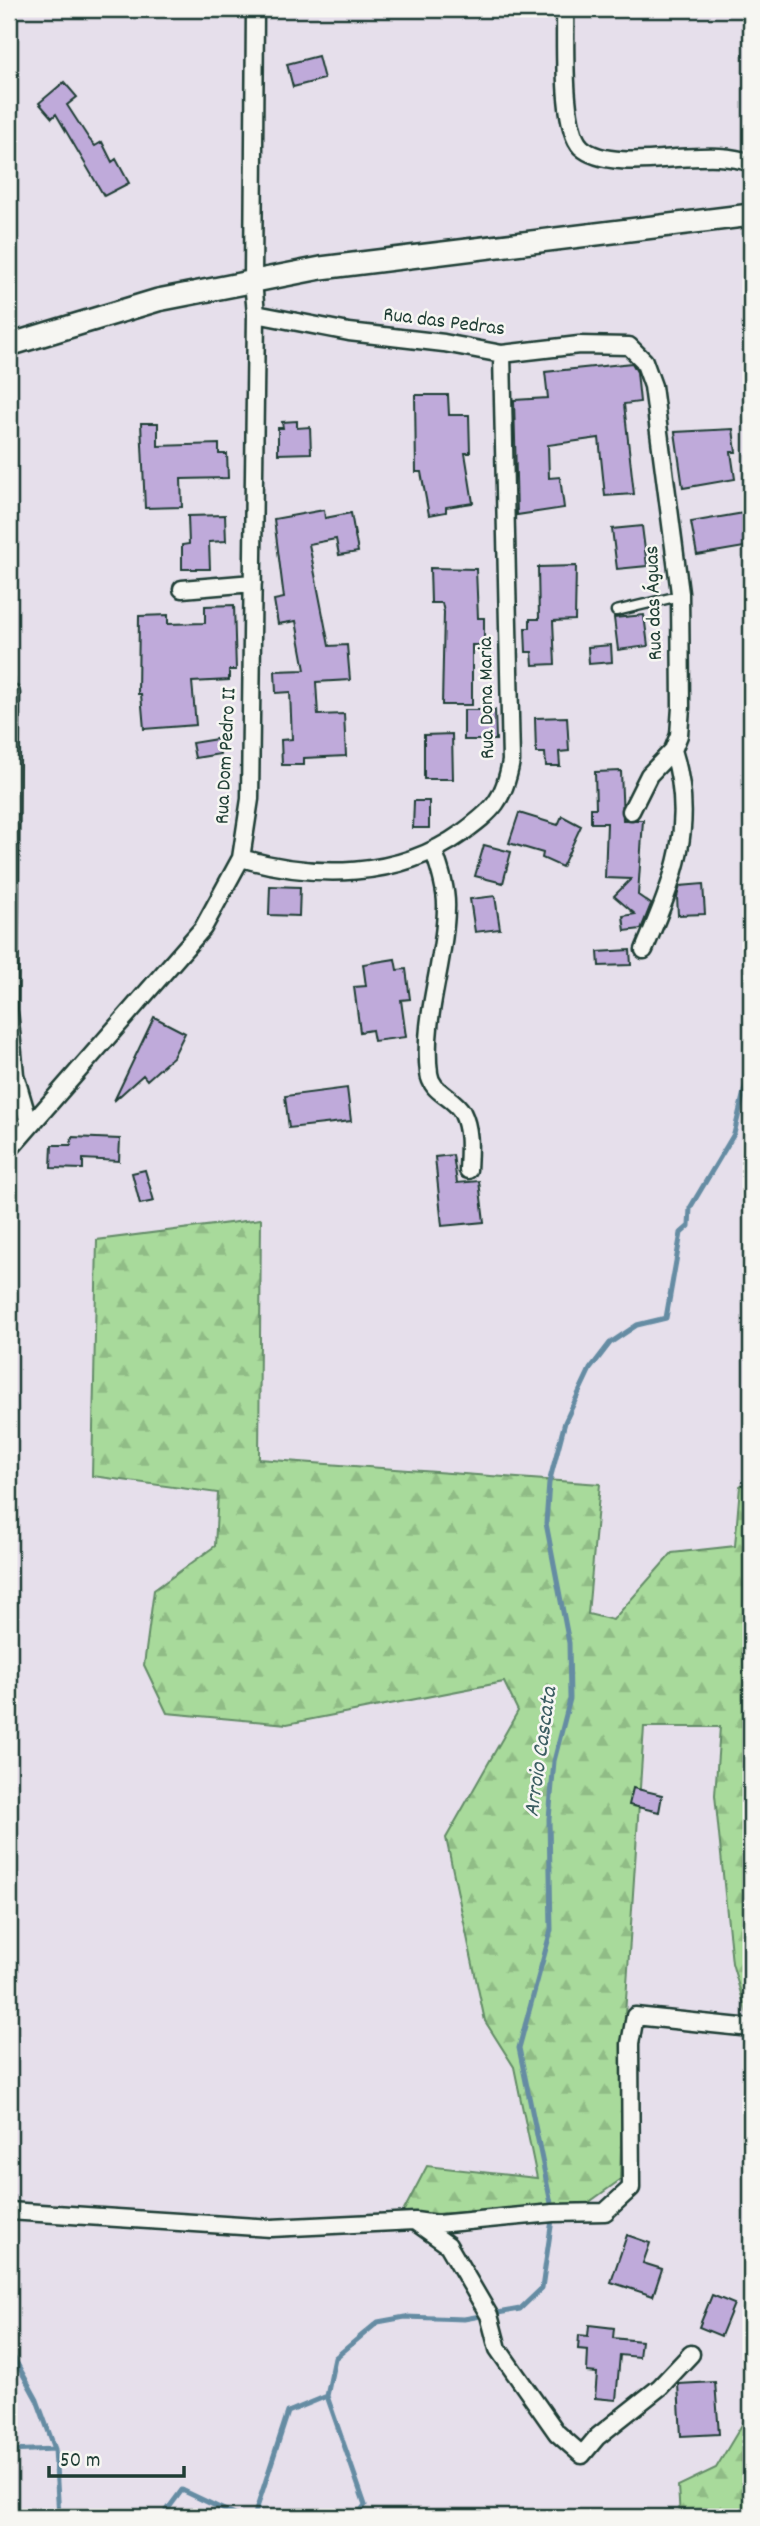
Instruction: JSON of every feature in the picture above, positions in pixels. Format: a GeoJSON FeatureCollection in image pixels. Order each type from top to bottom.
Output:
{"type":"FeatureCollection","features":[{"type":"Feature","properties":{"kind":"main road"},"geometry":{"type":"LineString","coordinates":[[9,345],[158,300],[321,268],[751,215]]}},
{"type":"Feature","properties":{"kind":"street","name":"Rua Dom Pedro II"},"geometry":{"type":"LineString","coordinates":[[9,1150],[203,928],[241,858],[250,799],[256,314],[253,281],[255,9]]}},
{"type":"Feature","properties":{"kind":"street"},"geometry":{"type":"LineString","coordinates":[[565,9],[570,122],[582,148],[596,155],[625,161],[727,157],[751,163]]}},
{"type":"Feature","properties":{"kind":"street","name":"Rua das Pedras"},"geometry":{"type":"LineString","coordinates":[[256,314],[348,332],[444,343],[502,354],[579,345],[629,346]]}},
{"type":"Feature","properties":{"kind":"street","name":"Rua das Águas"},"geometry":{"type":"LineString","coordinates":[[629,346],[644,361],[653,386],[679,596],[681,707],[679,735],[673,750]]}},
{"type":"Feature","properties":{"kind":"street","name":"Rua Dona Maria"},"geometry":{"type":"LineString","coordinates":[[241,858],[276,867],[327,871],[396,865],[434,852],[497,804],[506,787],[511,761],[502,354]]}},
{"type":"Feature","properties":{"kind":"street"},"geometry":{"type":"LineString","coordinates":[[182,589],[253,583]]}},
{"type":"Feature","properties":{"kind":"street"},"geometry":{"type":"LineString","coordinates":[[10,685],[9,1010],[15,1075],[30,1126]]}},
{"type":"Feature","properties":{"kind":"street"},"geometry":{"type":"LineString","coordinates":[[631,811],[649,775],[673,750]]}},
{"type":"Feature","properties":{"kind":"street"},"geometry":{"type":"LineString","coordinates":[[644,950],[679,861],[683,794],[673,750]]}},
{"type":"Feature","properties":{"kind":"street"},"geometry":{"type":"LineString","coordinates":[[434,852],[447,905],[444,941],[430,1009],[429,1072],[432,1085],[461,1111],[469,1141],[468,1170]]}},
{"type":"Feature","properties":{"kind":"street"},"geometry":{"type":"LineString","coordinates":[[9,2211],[271,2228],[415,2221],[437,2224],[553,2213],[605,2212],[631,2189],[630,2044],[635,2016],[751,2028]]}},
{"type":"Feature","properties":{"kind":"street"},"geometry":{"type":"LineString","coordinates":[[415,2221],[448,2245],[489,2315],[498,2349],[557,2433],[582,2455],[597,2437],[660,2387],[691,2354]]}},
{"type":"Feature","properties":{"kind":"lane"},"geometry":{"type":"LineString","coordinates":[[616,611],[679,596]]}},
{"type":"Feature","properties":{"kind":"green space"},"geometry":{"type":"Polygon","coordinates":[[[261,1219],[259,1459],[600,1484],[588,1614],[613,1620],[672,1553],[735,1546],[740,1486],[751,1479],[751,2028],[732,1963],[715,1795],[720,1727],[644,1727],[625,2015],[620,2180],[585,2205],[401,2216],[427,2166],[537,2178],[514,2067],[485,2021],[446,1838],[518,1711],[504,1682],[287,1724],[167,1713],[144,1665],[154,1590],[215,1546],[218,1493],[92,1476],[97,1240],[261,1219]]]}},
{"type":"Feature","properties":{"kind":"green space"},"geometry":{"type":"Polygon","coordinates":[[[746,2418],[751,2420],[751,2517],[680,2517],[678,2486],[716,2468],[746,2418]]]}},
{"type":"Feature","properties":{"kind":"building"},"geometry":{"type":"Polygon","coordinates":[[[318,56],[324,79],[293,87],[287,64],[318,56]]]}},
{"type":"Feature","properties":{"kind":"building"},"geometry":{"type":"Polygon","coordinates":[[[64,82],[77,97],[67,105],[95,146],[102,142],[112,162],[116,159],[129,183],[104,196],[56,114],[52,118],[39,103],[64,82]]]}},
{"type":"Feature","properties":{"kind":"building"},"geometry":{"type":"Polygon","coordinates":[[[632,363],[637,372],[640,402],[624,404],[634,494],[605,496],[599,438],[548,445],[549,478],[560,477],[564,508],[517,515],[514,400],[548,398],[545,372],[632,363]]]}},
{"type":"Feature","properties":{"kind":"building"},"geometry":{"type":"Polygon","coordinates":[[[415,395],[448,395],[449,415],[469,415],[470,453],[465,453],[473,503],[446,507],[446,512],[429,515],[421,472],[416,472],[415,395]]]}},
{"type":"Feature","properties":{"kind":"building"},"geometry":{"type":"Polygon","coordinates":[[[297,421],[297,428],[310,427],[311,453],[278,454],[278,428],[283,428],[282,422],[297,421]]]}},
{"type":"Feature","properties":{"kind":"building"},"geometry":{"type":"Polygon","coordinates":[[[141,423],[158,423],[158,446],[219,444],[219,454],[227,454],[228,478],[181,479],[182,507],[145,508],[141,423]]]}},
{"type":"Feature","properties":{"kind":"building"},"geometry":{"type":"Polygon","coordinates":[[[733,429],[736,452],[731,452],[735,479],[683,488],[675,432],[733,429]]]}},
{"type":"Feature","properties":{"kind":"building"},"geometry":{"type":"Polygon","coordinates":[[[324,510],[325,518],[351,513],[358,552],[339,555],[336,539],[309,544],[329,646],[347,645],[350,680],[316,682],[318,715],[344,714],[346,756],[304,758],[304,765],[282,765],[281,740],[292,739],[290,692],[276,693],[275,671],[305,670],[296,621],[278,624],[274,600],[284,598],[274,519],[324,510]]]}},
{"type":"Feature","properties":{"kind":"building"},"geometry":{"type":"Polygon","coordinates":[[[744,513],[750,546],[697,555],[691,522],[744,513]]]}},
{"type":"Feature","properties":{"kind":"building"},"geometry":{"type":"Polygon","coordinates":[[[225,515],[226,541],[209,542],[210,569],[182,569],[182,545],[189,544],[188,516],[225,515]]]}},
{"type":"Feature","properties":{"kind":"building"},"geometry":{"type":"Polygon","coordinates":[[[642,526],[647,566],[617,569],[612,529],[642,526]]]}},
{"type":"Feature","properties":{"kind":"building"},"geometry":{"type":"Polygon","coordinates":[[[576,566],[575,620],[553,621],[555,664],[533,665],[532,652],[526,652],[525,628],[530,628],[530,619],[539,619],[538,567],[576,566]]]}},
{"type":"Feature","properties":{"kind":"building"},"geometry":{"type":"Polygon","coordinates":[[[430,568],[476,569],[478,618],[484,618],[484,645],[472,645],[472,705],[442,705],[444,612],[442,603],[431,603],[430,568]]]}},
{"type":"Feature","properties":{"kind":"building"},"geometry":{"type":"Polygon","coordinates":[[[234,605],[236,670],[229,670],[229,680],[192,682],[196,725],[144,729],[141,694],[138,694],[139,616],[168,615],[168,624],[205,623],[205,606],[234,605]]]}},
{"type":"Feature","properties":{"kind":"building"},"geometry":{"type":"Polygon","coordinates":[[[644,615],[648,646],[618,650],[614,618],[644,615]]]}},
{"type":"Feature","properties":{"kind":"building"},"geometry":{"type":"Polygon","coordinates":[[[611,645],[612,662],[589,664],[588,647],[611,645]]]}},
{"type":"Feature","properties":{"kind":"building"},"geometry":{"type":"Polygon","coordinates":[[[464,710],[495,710],[496,740],[464,740],[464,710]]]}},
{"type":"Feature","properties":{"kind":"building"},"geometry":{"type":"Polygon","coordinates":[[[567,717],[569,751],[559,752],[560,766],[546,766],[545,753],[536,753],[535,718],[567,717]]]}},
{"type":"Feature","properties":{"kind":"building"},"geometry":{"type":"Polygon","coordinates":[[[452,734],[453,779],[424,779],[424,735],[452,734]]]}},
{"type":"Feature","properties":{"kind":"building"},"geometry":{"type":"Polygon","coordinates":[[[217,739],[220,754],[195,758],[192,743],[217,739]]]}},
{"type":"Feature","properties":{"kind":"building"},"geometry":{"type":"Polygon","coordinates":[[[621,771],[623,820],[643,820],[638,895],[651,904],[641,929],[625,931],[623,916],[635,914],[614,896],[631,879],[605,878],[607,823],[591,823],[591,808],[596,808],[595,772],[621,771]]]}},
{"type":"Feature","properties":{"kind":"building"},"geometry":{"type":"Polygon","coordinates":[[[414,801],[429,801],[429,828],[413,828],[414,801]]]}},
{"type":"Feature","properties":{"kind":"building"},"geometry":{"type":"Polygon","coordinates":[[[519,813],[558,825],[562,816],[581,826],[562,867],[542,858],[543,853],[509,843],[519,813]]]}},
{"type":"Feature","properties":{"kind":"building"},"geometry":{"type":"Polygon","coordinates":[[[484,845],[511,852],[503,883],[475,876],[484,845]]]}},
{"type":"Feature","properties":{"kind":"building"},"geometry":{"type":"Polygon","coordinates":[[[703,884],[705,914],[678,915],[677,897],[680,886],[703,884]]]}},
{"type":"Feature","properties":{"kind":"building"},"geometry":{"type":"Polygon","coordinates":[[[270,886],[300,887],[299,916],[269,915],[270,886]]]}},
{"type":"Feature","properties":{"kind":"building"},"geometry":{"type":"Polygon","coordinates":[[[495,896],[500,929],[475,932],[470,899],[495,896]]]}},
{"type":"Feature","properties":{"kind":"building"},"geometry":{"type":"Polygon","coordinates":[[[630,950],[631,965],[599,966],[598,952],[630,950]]]}},
{"type":"Feature","properties":{"kind":"building"},"geometry":{"type":"Polygon","coordinates":[[[395,959],[397,970],[406,969],[410,999],[401,1000],[406,1037],[374,1041],[372,1030],[360,1032],[354,987],[366,986],[363,964],[395,959]]]}},
{"type":"Feature","properties":{"kind":"building"},"geometry":{"type":"Polygon","coordinates":[[[154,1017],[185,1033],[173,1057],[147,1080],[143,1075],[114,1101],[154,1017]]]}},
{"type":"Feature","properties":{"kind":"building"},"geometry":{"type":"Polygon","coordinates":[[[347,1088],[351,1121],[289,1128],[285,1096],[347,1088]]]}},
{"type":"Feature","properties":{"kind":"building"},"geometry":{"type":"Polygon","coordinates":[[[72,1137],[120,1139],[119,1161],[83,1159],[83,1169],[51,1168],[52,1145],[71,1145],[72,1137]]]}},
{"type":"Feature","properties":{"kind":"building"},"geometry":{"type":"Polygon","coordinates":[[[453,1155],[457,1183],[479,1181],[484,1222],[442,1226],[435,1157],[453,1155]]]}},
{"type":"Feature","properties":{"kind":"building"},"geometry":{"type":"Polygon","coordinates":[[[145,1170],[154,1201],[140,1204],[132,1173],[145,1170]]]}},
{"type":"Feature","properties":{"kind":"building"},"geometry":{"type":"Polygon","coordinates":[[[633,1788],[662,1795],[659,1812],[629,1805],[633,1788]]]}},
{"type":"Feature","properties":{"kind":"building"},"geometry":{"type":"Polygon","coordinates":[[[627,2235],[650,2243],[643,2263],[662,2269],[653,2296],[611,2282],[627,2235]]]}},
{"type":"Feature","properties":{"kind":"building"},"geometry":{"type":"Polygon","coordinates":[[[712,2295],[734,2304],[721,2336],[699,2327],[712,2295]]]}},
{"type":"Feature","properties":{"kind":"building"},"geometry":{"type":"Polygon","coordinates":[[[589,2325],[614,2328],[613,2338],[641,2341],[639,2357],[620,2355],[616,2400],[595,2398],[597,2373],[587,2372],[588,2350],[578,2349],[579,2335],[588,2336],[589,2325]]]}},
{"type":"Feature","properties":{"kind":"building"},"geometry":{"type":"Polygon","coordinates":[[[715,2382],[719,2434],[681,2436],[678,2384],[715,2382]]]}},
{"type":"Feature","properties":{"kind":"waterway","name":"Arroio Cascata"},"geometry":{"type":"LineString","coordinates":[[327,2396],[335,2358],[378,2322],[405,2317],[464,2319],[520,2309],[542,2288],[553,2213],[519,2048],[551,1930],[549,1819],[554,1761],[570,1699],[569,1643],[546,1523],[549,1483],[565,1422],[590,1369],[610,1343],[637,1325],[666,1318],[681,1233],[689,1226],[690,1208],[734,1134],[747,1079],[751,1013]]}},
{"type":"Feature","properties":{"kind":"waterway"},"geometry":{"type":"LineString","coordinates":[[9,2349],[37,2400],[55,2449],[59,2517]]}},
{"type":"Feature","properties":{"kind":"waterway"},"geometry":{"type":"LineString","coordinates":[[254,2517],[288,2412],[327,2396],[365,2505],[356,2517]]}},
{"type":"Feature","properties":{"kind":"waterway"},"geometry":{"type":"LineString","coordinates":[[9,2451],[55,2449]]}},
{"type":"Feature","properties":{"kind":"waterway"},"geometry":{"type":"LineString","coordinates":[[162,2517],[182,2490],[239,2517]]}}]}
